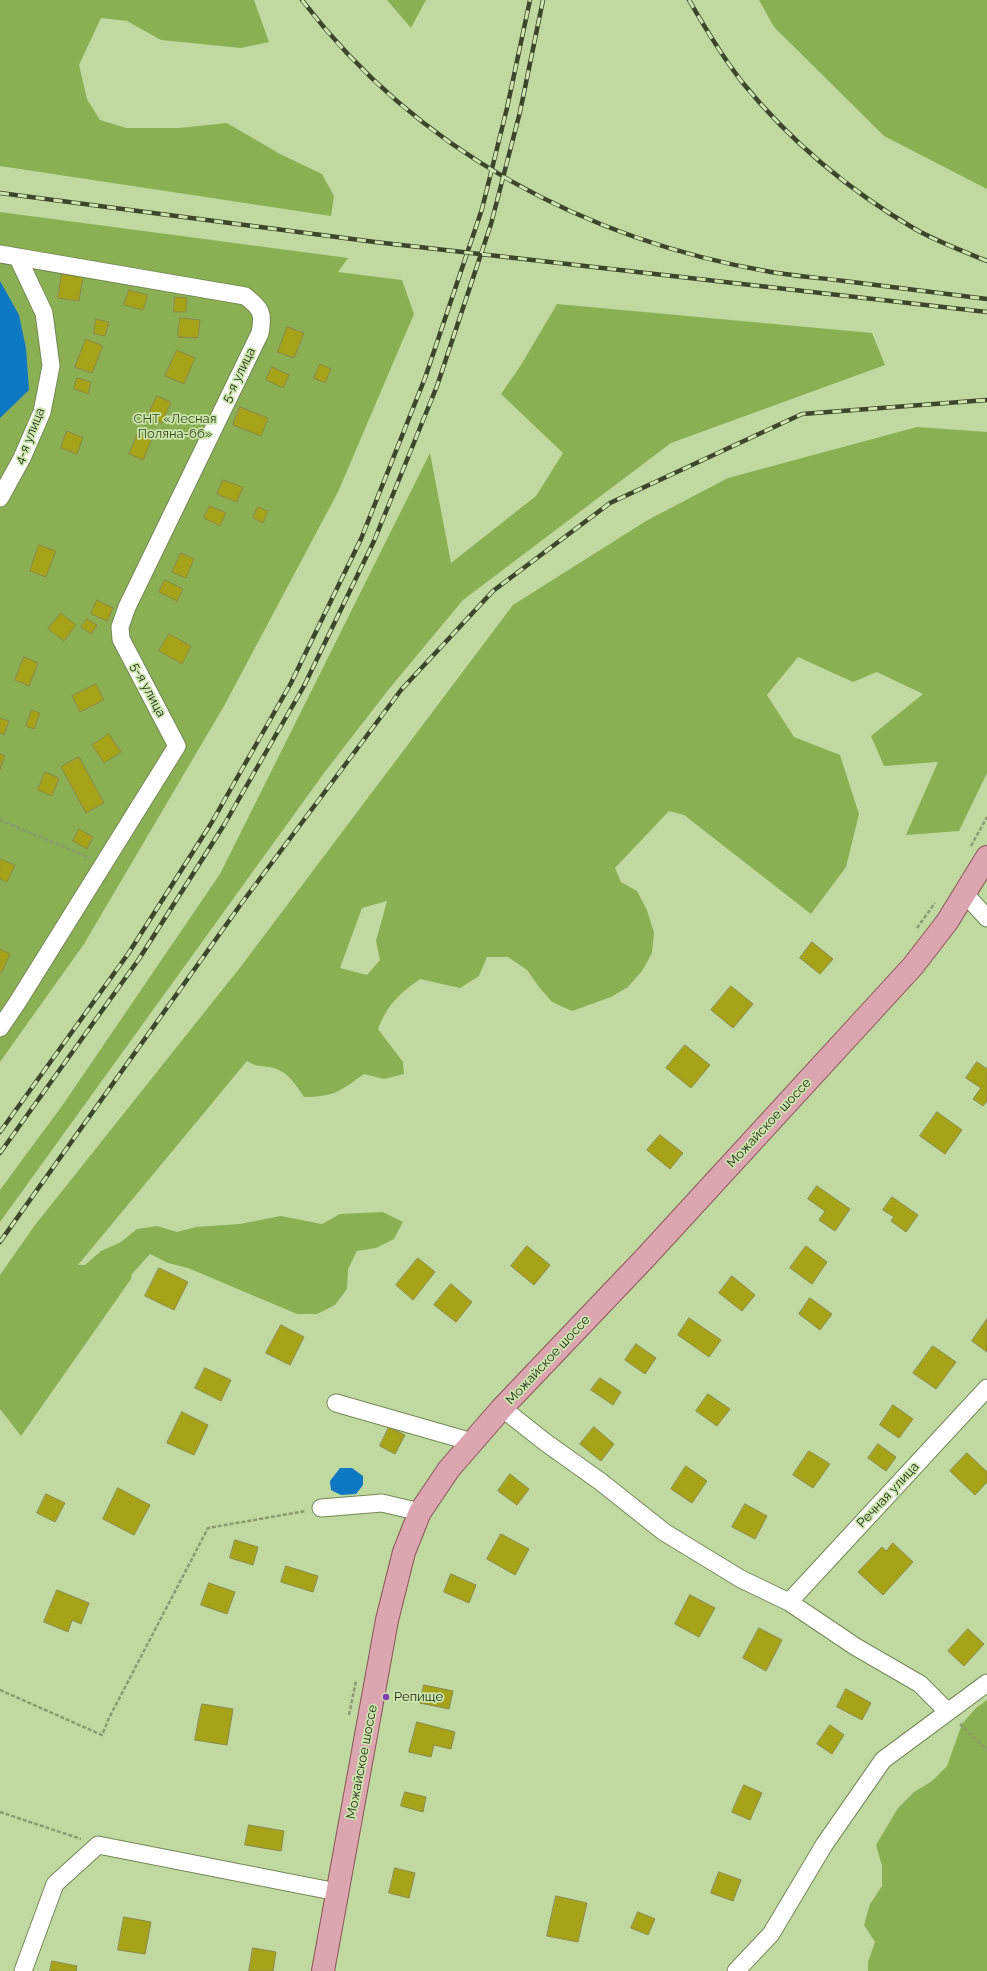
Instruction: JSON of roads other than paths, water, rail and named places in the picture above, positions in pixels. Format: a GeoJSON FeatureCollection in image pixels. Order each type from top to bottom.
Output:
{"type":"FeatureCollection","features":[{"type":"Feature","properties":{"kind":"main road","name":"Можайское шоссе"},"geometry":{"type":"LineString","coordinates":[[323,1971],[387,1620],[404,1552],[420,1512],[449,1469],[502,1408],[645,1258],[913,966],[947,922],[987,857]]}},
{"type":"Feature","properties":{"kind":"street"},"geometry":{"type":"LineString","coordinates":[[0,254],[18,258]]}},
{"type":"Feature","properties":{"kind":"street","name":"5-я улица"},"geometry":{"type":"LineString","coordinates":[[0,1028],[177,746],[121,639],[120,626],[127,607],[260,333],[263,318],[257,305],[245,296],[18,258]]}},
{"type":"Feature","properties":{"kind":"street","name":"4-я улица"},"geometry":{"type":"LineString","coordinates":[[0,498],[22,458],[42,412],[51,366],[44,312],[18,258]]}},
{"type":"Feature","properties":{"kind":"street"},"geometry":{"type":"LineString","coordinates":[[965,894],[987,918]]}},
{"type":"Feature","properties":{"kind":"street","name":"Речная улица"},"geometry":{"type":"LineString","coordinates":[[789,1602],[987,1388]]}},
{"type":"Feature","properties":{"kind":"street"},"geometry":{"type":"LineString","coordinates":[[336,1403],[472,1442]]}},
{"type":"Feature","properties":{"kind":"street"},"geometry":{"type":"LineString","coordinates":[[502,1408],[601,1482],[664,1532],[741,1579],[789,1602],[856,1647],[920,1684],[948,1712]]}},
{"type":"Feature","properties":{"kind":"street"},"geometry":{"type":"LineString","coordinates":[[321,1508],[382,1503],[420,1512]]}},
{"type":"Feature","properties":{"kind":"street"},"geometry":{"type":"LineString","coordinates":[[736,1971],[771,1934],[824,1845],[883,1760],[987,1683]]}},
{"type":"Feature","properties":{"kind":"street"},"geometry":{"type":"LineString","coordinates":[[23,1971],[55,1884],[98,1845],[337,1892]]}},
{"type":"Feature","properties":{"kind":"water"},"geometry":{"type":"Polygon","coordinates":[[[0,281],[19,315],[26,348],[29,390],[0,418],[0,281]]]}},
{"type":"Feature","properties":{"kind":"water"},"geometry":{"type":"Polygon","coordinates":[[[340,1468],[352,1468],[363,1476],[363,1485],[356,1494],[341,1495],[331,1490],[330,1481],[340,1468]]]}},
{"type":"Feature","properties":{"kind":"railway"},"geometry":{"type":"LineString","coordinates":[[302,0],[348,54],[398,102],[452,144],[510,181],[572,212],[636,237],[702,257],[771,272],[987,299]]}},
{"type":"Feature","properties":{"kind":"railway"},"geometry":{"type":"LineString","coordinates":[[0,1132],[128,954],[212,822],[291,683],[361,539],[425,378],[482,209],[507,108],[530,0]]}},
{"type":"Feature","properties":{"kind":"railway"},"geometry":{"type":"LineString","coordinates":[[0,1153],[139,959],[224,825],[304,686],[374,541],[437,386],[491,224],[520,112],[543,0]]}},
{"type":"Feature","properties":{"kind":"railway"},"geometry":{"type":"LineString","coordinates":[[689,0],[714,42],[742,82],[780,125],[822,163],[867,198],[915,229],[987,261]]}},
{"type":"Feature","properties":{"kind":"railway"},"geometry":{"type":"LineString","coordinates":[[0,193],[375,242],[987,312]]}},
{"type":"Feature","properties":{"kind":"railway"},"geometry":{"type":"LineString","coordinates":[[0,1242],[241,904],[401,690],[493,591],[610,503],[802,414],[987,400]]}},
{"type":"Feature","properties":{"kind":"place","name":"Репище"},"geometry":{"type":"Point","coordinates":[386,1697]}},
{"type":"Feature","properties":{"kind":"park label","name":"СНТ «Лесная Поляна-66»"},"geometry":{"type":"Point","coordinates":[175,426]}}]}
